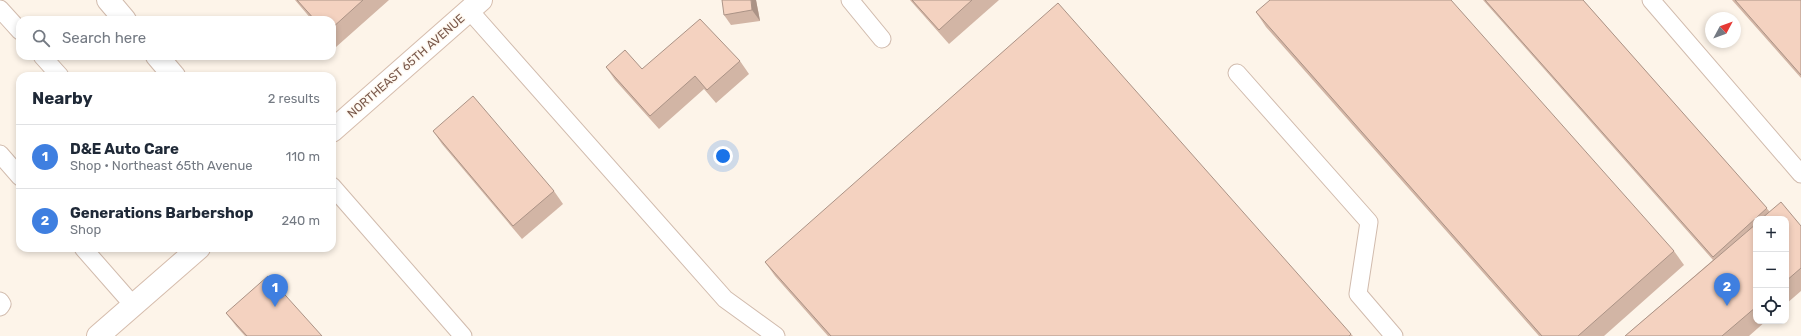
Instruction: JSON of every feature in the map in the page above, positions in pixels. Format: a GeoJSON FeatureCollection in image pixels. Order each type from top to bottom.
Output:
{"type":"FeatureCollection","features":[{"type":"Feature","properties":{"kind":"street"},"geometry":{"type":"LineString","coordinates":[[108,0],[122,16]]}},
{"type":"Feature","properties":{"kind":"street","name":"NORTHEAST 65TH AVENUE"},"geometry":{"type":"LineString","coordinates":[[336,127],[475,5]]}},
{"type":"Feature","properties":{"kind":"street"},"geometry":{"type":"LineString","coordinates":[[160,60],[171,72]]}},
{"type":"Feature","properties":{"kind":"street"},"geometry":{"type":"LineString","coordinates":[[98,336],[194,252]]}},
{"type":"Feature","properties":{"kind":"lane"},"geometry":{"type":"LineString","coordinates":[[850,0],[882,39]]}},
{"type":"Feature","properties":{"kind":"lane"},"geometry":{"type":"LineString","coordinates":[[1651,0],[1801,174]]}},
{"type":"Feature","properties":{"kind":"lane"},"geometry":{"type":"LineString","coordinates":[[475,5],[725,299],[776,336]]}},
{"type":"Feature","properties":{"kind":"lane"},"geometry":{"type":"LineString","coordinates":[[0,9],[16,27]]}},
{"type":"Feature","properties":{"kind":"lane"},"geometry":{"type":"LineString","coordinates":[[46,60],[56,72]]}},
{"type":"Feature","properties":{"kind":"lane"},"geometry":{"type":"LineString","coordinates":[[1237,73],[1369,222],[1358,294],[1394,336]]}},
{"type":"Feature","properties":{"kind":"lane"},"geometry":{"type":"LineString","coordinates":[[0,154],[16,172]]}},
{"type":"Feature","properties":{"kind":"lane"},"geometry":{"type":"LineString","coordinates":[[336,191],[463,336]]}},
{"type":"Feature","properties":{"kind":"lane"},"geometry":{"type":"LineString","coordinates":[[87,252],[133,305]]}},
{"type":"Feature","properties":{"kind":"lane"},"geometry":{"type":"LineString","coordinates":[[0,301],[2,304],[0,306]]}},
{"type":"Feature","properties":{"kind":"building"},"geometry":{"type":"Polygon","coordinates":[[[297,0],[363,0],[336,24],[336,16],[311,16],[297,0]]]}},
{"type":"Feature","properties":{"kind":"building"},"geometry":{"type":"Polygon","coordinates":[[[722,0],[751,0],[752,10],[724,15],[722,0]]]}},
{"type":"Feature","properties":{"kind":"building"},"geometry":{"type":"Polygon","coordinates":[[[912,0],[972,0],[939,30],[912,0]]]}},
{"type":"Feature","properties":{"kind":"building"},"geometry":{"type":"Polygon","coordinates":[[[1270,0],[1451,0],[1674,251],[1578,336],[1542,336],[1256,12],[1270,0]]]}},
{"type":"Feature","properties":{"kind":"building"},"geometry":{"type":"Polygon","coordinates":[[[1485,0],[1583,0],[1767,208],[1758,216],[1753,216],[1753,221],[1713,257],[1485,0]]]}},
{"type":"Feature","properties":{"kind":"building"},"geometry":{"type":"Polygon","coordinates":[[[1735,0],[1801,0],[1801,75],[1735,0]]]}},
{"type":"Feature","properties":{"kind":"building"},"geometry":{"type":"Polygon","coordinates":[[[1058,3],[1351,334],[1349,336],[831,336],[765,262],[1058,3]]]}},
{"type":"Feature","properties":{"kind":"building"},"geometry":{"type":"Polygon","coordinates":[[[700,19],[740,61],[707,90],[695,76],[650,116],[606,67],[625,50],[642,69],[700,19]]]}},
{"type":"Feature","properties":{"kind":"building"},"geometry":{"type":"Polygon","coordinates":[[[473,96],[554,191],[513,226],[433,131],[473,96]]]}},
{"type":"Feature","properties":{"kind":"building"},"geometry":{"type":"Polygon","coordinates":[[[1781,202],[1801,226],[1801,268],[1789,278],[1789,216],[1765,216],[1781,202]]]}},
{"type":"Feature","properties":{"kind":"building"},"geometry":{"type":"Polygon","coordinates":[[[1753,227],[1753,310],[1722,336],[1625,336],[1753,227]]]}},
{"type":"Feature","properties":{"kind":"building"},"geometry":{"type":"Polygon","coordinates":[[[268,276],[322,336],[247,336],[226,313],[268,276]]]}},
{"type":"Feature","properties":{"kind":"place","name":"Generations Barbershop"},"geometry":{"type":"Point","coordinates":[1727,306]}},
{"type":"Feature","properties":{"kind":"place","name":"D&E Auto Care"},"geometry":{"type":"Point","coordinates":[275,307]}}]}
